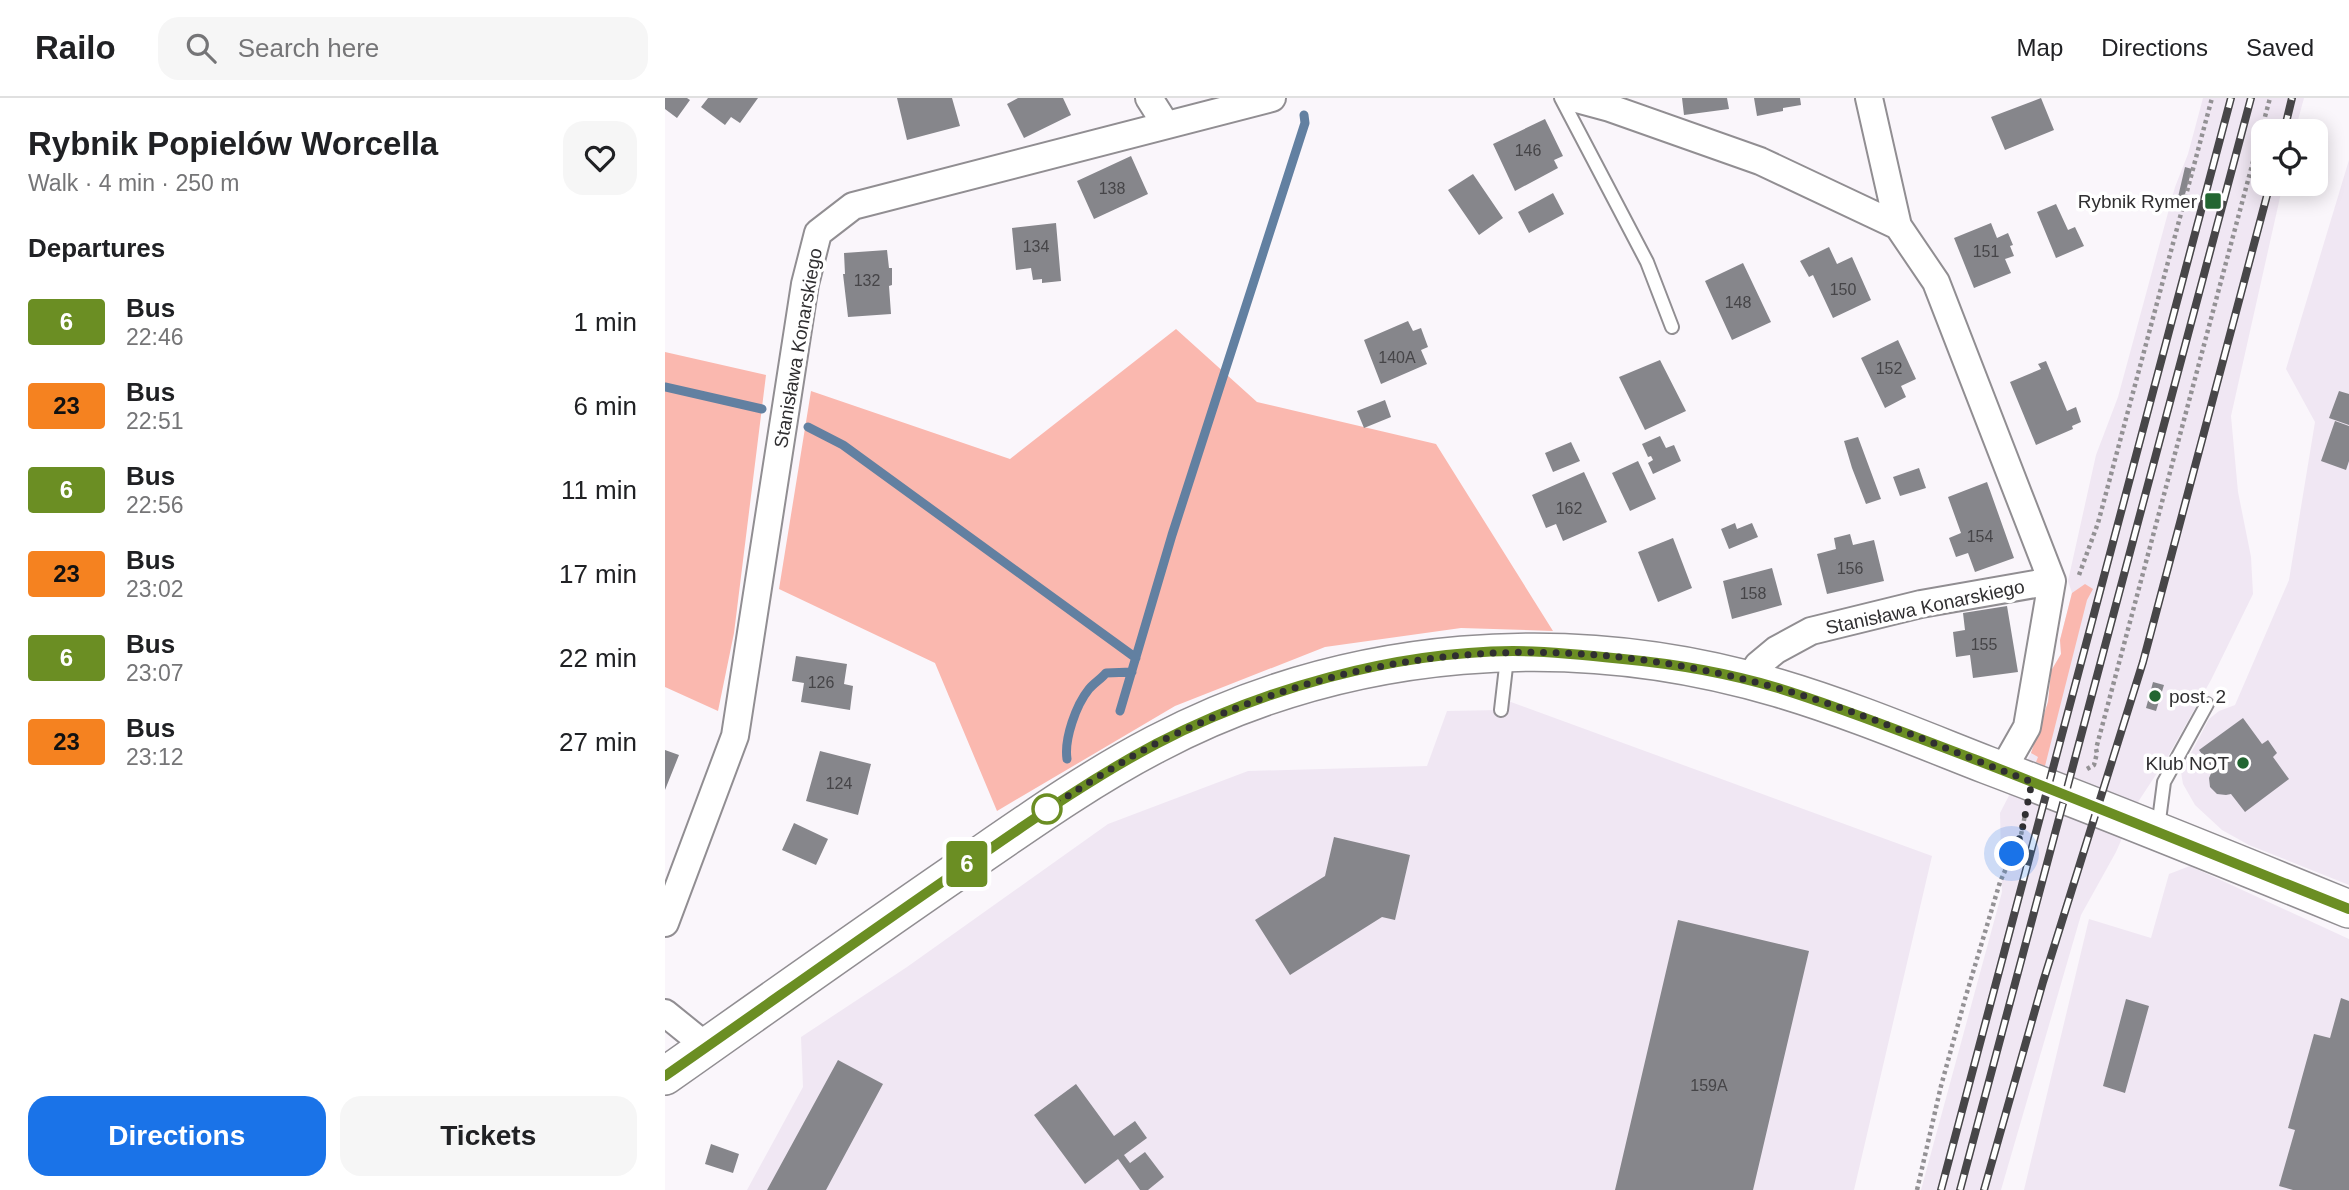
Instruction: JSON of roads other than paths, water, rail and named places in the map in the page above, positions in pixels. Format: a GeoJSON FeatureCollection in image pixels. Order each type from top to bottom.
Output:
{"type":"FeatureCollection","features":[{"type":"Feature","properties":{"kind":"street"},"geometry":{"type":"LineString","coordinates":[[1149,98],[1165,125]]}},
{"type":"Feature","properties":{"kind":"street","name":"Stanisława Konarskiego"},"geometry":{"type":"LineString","coordinates":[[665,923],[735,736],[805,284],[818,233],[853,206],[1272,98]]}},
{"type":"Feature","properties":{"kind":"street"},"geometry":{"type":"LineString","coordinates":[[1573,98],[1610,108],[1760,162],[1898,226]]}},
{"type":"Feature","properties":{"kind":"street"},"geometry":{"type":"LineString","coordinates":[[1869,98],[1898,226]]}},
{"type":"Feature","properties":{"kind":"street","name":"Stanisława Konarskiego"},"geometry":{"type":"LineString","coordinates":[[1898,226],[1936,282],[2051,585],[2017,776]]}},
{"type":"Feature","properties":{"kind":"street","name":"Stanisława Konarskiego"},"geometry":{"type":"LineString","coordinates":[[1748,680],[1758,665],[1776,650],[1811,631],[1921,604],[2051,585]]}},
{"type":"Feature","properties":{"kind":"street"},"geometry":{"type":"LineString","coordinates":[[665,1076],[1055,804],[1160,742],[1247,705],[1341,675],[1419,659],[1507,651],[1576,654],[1673,664],[1748,680],[1823,703],[2082,800],[2349,909]]}},
{"type":"Feature","properties":{"kind":"street"},"geometry":{"type":"LineString","coordinates":[[665,1013],[707,1046]]}},
{"type":"Feature","properties":{"kind":"lane"},"geometry":{"type":"LineString","coordinates":[[1561,98],[1647,262],[1672,327]]}},
{"type":"Feature","properties":{"kind":"lane"},"geometry":{"type":"LineString","coordinates":[[1501,710],[1507,651]]}},
{"type":"Feature","properties":{"kind":"lane"},"geometry":{"type":"LineString","coordinates":[[2158,832],[2164,782],[2207,704]]}},
{"type":"Feature","properties":{"kind":"waterway"},"geometry":{"type":"LineString","coordinates":[[1120,711],[1172,535],[1305,123],[1304,115]]}},
{"type":"Feature","properties":{"kind":"waterway"},"geometry":{"type":"LineString","coordinates":[[665,387],[762,409]]}},
{"type":"Feature","properties":{"kind":"waterway"},"geometry":{"type":"LineString","coordinates":[[808,427],[843,445],[1136,658]]}},
{"type":"Feature","properties":{"kind":"waterway"},"geometry":{"type":"LineString","coordinates":[[1067,759],[1067,742],[1072,722],[1089,689],[1106,673],[1132,672]]}},
{"type":"Feature","properties":{"kind":"railway"},"geometry":{"type":"LineString","coordinates":[[1941,1190],[2231,98]]}},
{"type":"Feature","properties":{"kind":"railway"},"geometry":{"type":"LineString","coordinates":[[1960,1190],[2251,98]]}},
{"type":"Feature","properties":{"kind":"railway"},"geometry":{"type":"LineString","coordinates":[[2287,119],[2292,98]]}},
{"type":"Feature","properties":{"kind":"railway"},"geometry":{"type":"LineString","coordinates":[[1984,1190],[2043,982],[2143,662],[2267,196]]}},
{"type":"Feature","properties":{"kind":"place","name":"Rybnik Rymer"},"geometry":{"type":"Point","coordinates":[2213,201]}},
{"type":"Feature","properties":{"kind":"place","name":"post. 2"},"geometry":{"type":"Point","coordinates":[2155,696]}},
{"type":"Feature","properties":{"kind":"place","name":"Klub NOT"},"geometry":{"type":"Point","coordinates":[2243,763]}}]}
